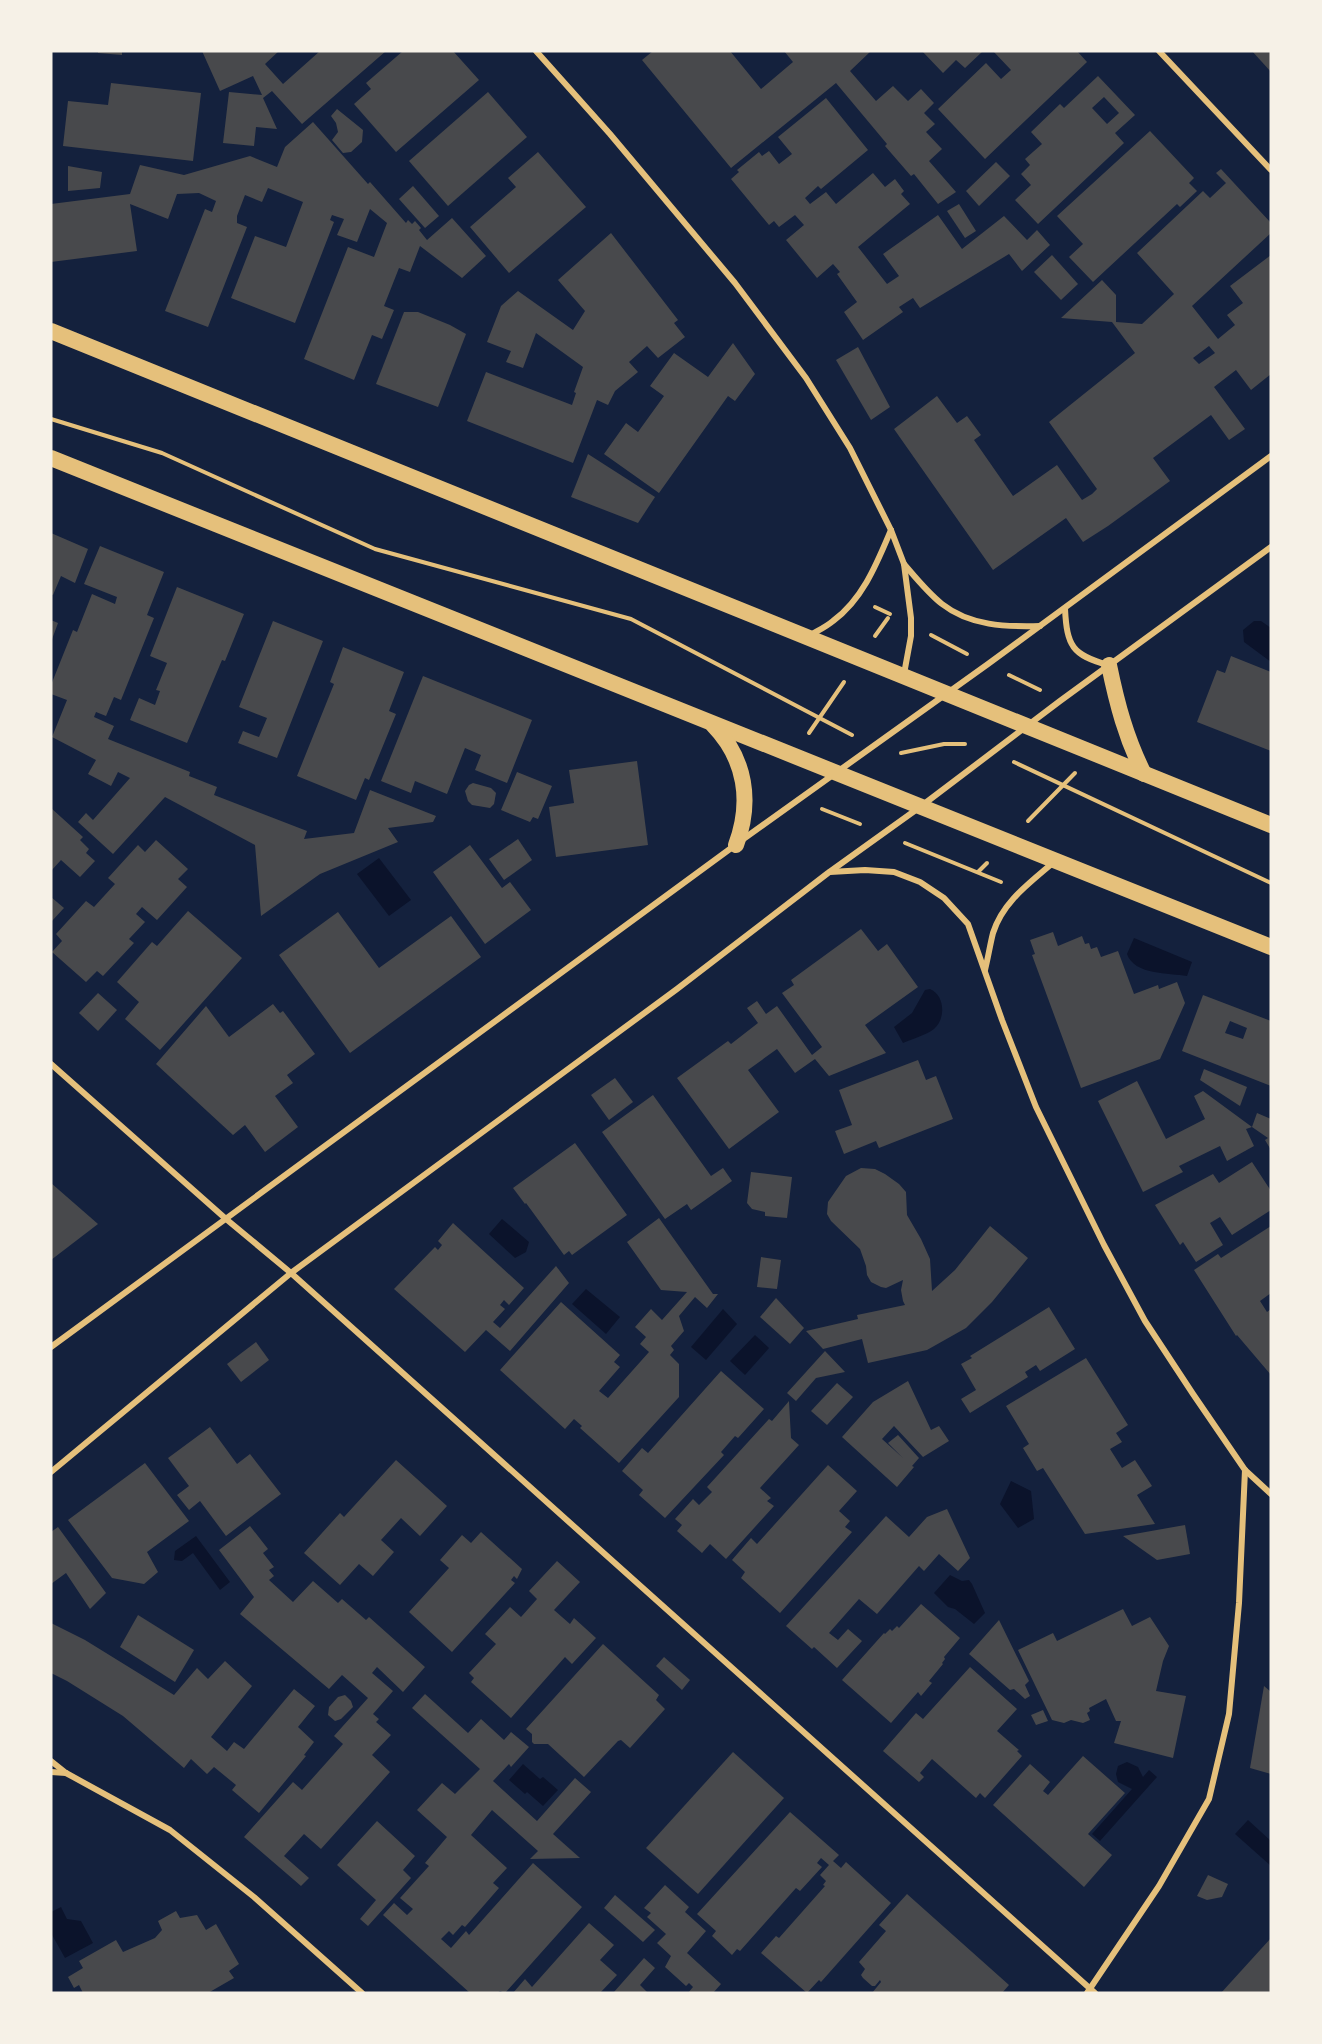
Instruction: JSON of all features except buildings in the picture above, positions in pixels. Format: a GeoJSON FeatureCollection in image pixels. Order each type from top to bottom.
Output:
{"type":"FeatureCollection","features":[{"type":"Feature","properties":{"kind":"highway"},"geometry":{"type":"LineString","coordinates":[[51,331],[903,678],[1271,825]]}},
{"type":"Feature","properties":{"kind":"highway"},"geometry":{"type":"LineString","coordinates":[[51,458],[1271,947]]}},
{"type":"Feature","properties":{"kind":"highway"},"geometry":{"type":"LineString","coordinates":[[1109,665],[1117,705],[1126,733],[1144,774]]}},
{"type":"Feature","properties":{"kind":"highway"},"geometry":{"type":"LineString","coordinates":[[711,723],[725,737],[741,773],[745,810],[736,845]]}},
{"type":"Feature","properties":{"kind":"street"},"geometry":{"type":"LineString","coordinates":[[536,51],[610,134],[735,283],[799,369],[850,448],[891,530],[904,564],[911,636],[903,678]]}},
{"type":"Feature","properties":{"kind":"street"},"geometry":{"type":"LineString","coordinates":[[1159,51],[1271,170]]}},
{"type":"Feature","properties":{"kind":"street"},"geometry":{"type":"LineString","coordinates":[[51,1347],[736,845],[1065,609],[1271,456]]}},
{"type":"Feature","properties":{"kind":"street"},"geometry":{"type":"LineString","coordinates":[[805,638],[834,621],[851,604],[875,568],[891,530]]}},
{"type":"Feature","properties":{"kind":"street"},"geometry":{"type":"LineString","coordinates":[[51,1472],[291,1274],[668,996],[828,873],[920,807],[1026,726],[1271,547]]}},
{"type":"Feature","properties":{"kind":"street"},"geometry":{"type":"LineString","coordinates":[[904,564],[944,605],[966,617],[988,625],[1040,626]]}},
{"type":"Feature","properties":{"kind":"street"},"geometry":{"type":"LineString","coordinates":[[1065,609],[1066,628],[1072,646],[1086,659],[1109,665]]}},
{"type":"Feature","properties":{"kind":"street"},"geometry":{"type":"LineString","coordinates":[[985,971],[994,932],[1002,913],[1016,895],[1055,861]]}},
{"type":"Feature","properties":{"kind":"street"},"geometry":{"type":"LineString","coordinates":[[828,873],[865,870],[894,872],[920,882],[944,898],[968,924],[1036,1107],[1104,1245],[1145,1321],[1245,1470],[1271,1494]]}},
{"type":"Feature","properties":{"kind":"street"},"geometry":{"type":"LineString","coordinates":[[51,1064],[291,1274],[1091,1992],[1159,1886],[1209,1799],[1229,1714],[1239,1603],[1245,1470]]}},
{"type":"Feature","properties":{"kind":"street"},"geometry":{"type":"LineString","coordinates":[[51,1761],[66,1773],[170,1830],[254,1897],[362,1993]]}},
{"type":"Feature","properties":{"kind":"street"},"geometry":{"type":"LineString","coordinates":[[51,1772],[66,1773]]}},
{"type":"Feature","properties":{"kind":"path"},"geometry":{"type":"LineString","coordinates":[[51,419],[162,453],[375,549],[631,619],[874,746],[905,753],[944,744],[969,744],[993,752],[1271,883]]}},
{"type":"Feature","properties":{"kind":"path"},"geometry":{"type":"LineString","coordinates":[[1007,842],[1095,754]]}},
{"type":"Feature","properties":{"kind":"water"},"geometry":{"type":"Polygon","coordinates":[[[1254,621],[1261,621],[1271,628],[1271,662],[1244,642],[1243,630],[1254,621]]]}},
{"type":"Feature","properties":{"kind":"water"},"geometry":{"type":"Polygon","coordinates":[[[379,858],[411,900],[389,916],[357,874],[379,858]]]}},
{"type":"Feature","properties":{"kind":"water"},"geometry":{"type":"Polygon","coordinates":[[[1134,938],[1192,962],[1187,976],[1153,972],[1137,966],[1127,954],[1134,938]]]}},
{"type":"Feature","properties":{"kind":"water"},"geometry":{"type":"Polygon","coordinates":[[[930,989],[939,996],[941,1002],[942,1014],[938,1025],[931,1031],[903,1043],[894,1027],[912,1013],[925,990],[930,989]]]}},
{"type":"Feature","properties":{"kind":"water"},"geometry":{"type":"Polygon","coordinates":[[[502,1219],[529,1242],[526,1252],[515,1258],[489,1234],[502,1219]]]}},
{"type":"Feature","properties":{"kind":"water"},"geometry":{"type":"Polygon","coordinates":[[[586,1289],[620,1317],[606,1334],[572,1304],[586,1289]]]}},
{"type":"Feature","properties":{"kind":"water"},"geometry":{"type":"Polygon","coordinates":[[[723,1309],[737,1324],[706,1360],[691,1347],[723,1309]]]}},
{"type":"Feature","properties":{"kind":"water"},"geometry":{"type":"Polygon","coordinates":[[[755,1335],[769,1348],[745,1375],[730,1361],[755,1335]]]}},
{"type":"Feature","properties":{"kind":"water"},"geometry":{"type":"Polygon","coordinates":[[[1011,1481],[1031,1491],[1034,1519],[1018,1528],[1000,1504],[1011,1481]]]}},
{"type":"Feature","properties":{"kind":"water"},"geometry":{"type":"Polygon","coordinates":[[[196,1536],[230,1582],[220,1590],[193,1553],[182,1561],[174,1560],[175,1551],[196,1536]]]}},
{"type":"Feature","properties":{"kind":"water"},"geometry":{"type":"Polygon","coordinates":[[[950,1575],[962,1581],[969,1580],[972,1584],[985,1613],[974,1624],[955,1609],[948,1607],[934,1593],[950,1575]]]}},
{"type":"Feature","properties":{"kind":"water"},"geometry":{"type":"Polygon","coordinates":[[[1127,1762],[1138,1767],[1143,1777],[1149,1770],[1157,1777],[1100,1841],[1092,1834],[1132,1789],[1118,1782],[1116,1774],[1118,1766],[1127,1762]]]}},
{"type":"Feature","properties":{"kind":"water"},"geometry":{"type":"Polygon","coordinates":[[[523,1764],[540,1779],[543,1777],[558,1790],[543,1806],[509,1780],[523,1764]]]}},
{"type":"Feature","properties":{"kind":"water"},"geometry":{"type":"Polygon","coordinates":[[[1248,1820],[1271,1841],[1271,1866],[1235,1834],[1248,1820]]]}},
{"type":"Feature","properties":{"kind":"water"},"geometry":{"type":"Polygon","coordinates":[[[61,1907],[67,1919],[81,1921],[93,1943],[65,1958],[51,1933],[51,1912],[61,1907]]]}}]}
